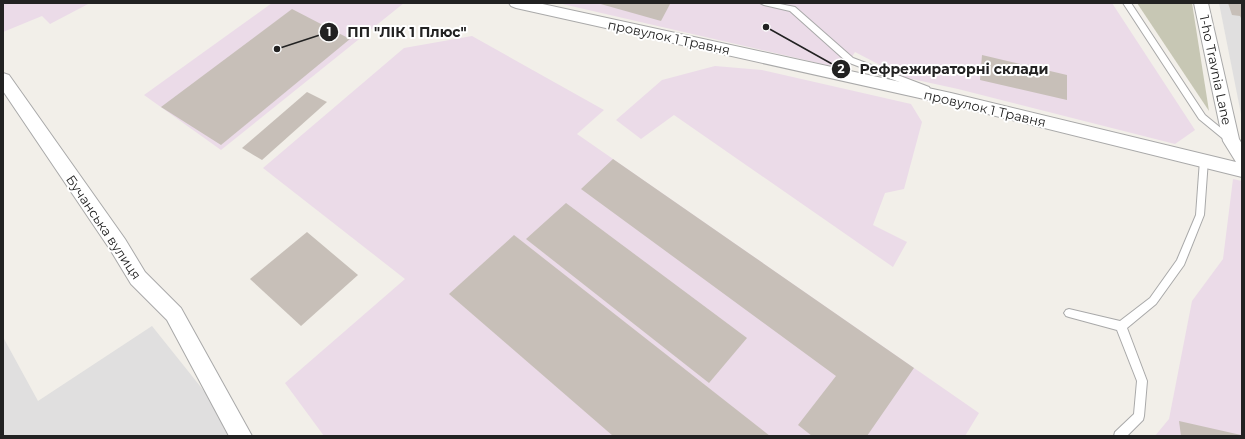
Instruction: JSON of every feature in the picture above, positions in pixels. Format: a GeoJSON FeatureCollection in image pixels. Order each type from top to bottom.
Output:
{"type":"FeatureCollection","features":[{"type":"Feature","properties":{"kind":"street","name":"провулок 1 Травня"},"geometry":{"type":"LineString","coordinates":[[516,3],[951,99],[1242,170]]}},
{"type":"Feature","properties":{"kind":"street","name":"1-ho Travnia Lane"},"geometry":{"type":"LineString","coordinates":[[1201,3],[1231,141],[1242,157]]}},
{"type":"Feature","properties":{"kind":"street","name":"Бучанська вулиця"},"geometry":{"type":"LineString","coordinates":[[3,79],[118,246],[138,278],[174,314],[241,436]]}},
{"type":"Feature","properties":{"kind":"lane"},"geometry":{"type":"LineString","coordinates":[[764,3],[792,10],[850,60],[951,99]]}},
{"type":"Feature","properties":{"kind":"lane"},"geometry":{"type":"LineString","coordinates":[[1127,3],[1202,117],[1231,141]]}},
{"type":"Feature","properties":{"kind":"lane"},"geometry":{"type":"LineString","coordinates":[[1121,326],[1153,301],[1181,262],[1200,215],[1204,160]]}},
{"type":"Feature","properties":{"kind":"lane"},"geometry":{"type":"LineString","coordinates":[[1069,313],[1121,326]]}},
{"type":"Feature","properties":{"kind":"lane"},"geometry":{"type":"LineString","coordinates":[[1119,436],[1139,416],[1142,380],[1121,326]]}},
{"type":"Feature","properties":{"kind":"shaded area"},"geometry":{"type":"Polygon","coordinates":[[[3,3],[90,3],[50,24],[42,16],[3,32],[3,3]]]}},
{"type":"Feature","properties":{"kind":"shaded area"},"geometry":{"type":"Polygon","coordinates":[[[272,3],[404,3],[221,150],[144,95],[272,3]]]}},
{"type":"Feature","properties":{"kind":"shaded area"},"geometry":{"type":"Polygon","coordinates":[[[558,3],[1112,3],[1195,130],[1175,144],[958,89],[903,77],[855,52],[844,69],[558,3]]]}},
{"type":"Feature","properties":{"kind":"shaded area"},"geometry":{"type":"Polygon","coordinates":[[[1137,3],[1192,3],[1209,111],[1137,3]]]}},
{"type":"Feature","properties":{"kind":"shaded area"},"geometry":{"type":"Polygon","coordinates":[[[1219,3],[1242,3],[1242,119],[1219,3]]]}},
{"type":"Feature","properties":{"kind":"shaded area"},"geometry":{"type":"Polygon","coordinates":[[[472,36],[604,110],[577,134],[979,413],[965,436],[324,436],[285,383],[405,279],[263,168],[404,48],[472,36]]]}},
{"type":"Feature","properties":{"kind":"shaded area"},"geometry":{"type":"Polygon","coordinates":[[[715,66],[762,70],[911,104],[922,122],[904,189],[885,193],[873,225],[907,242],[893,267],[674,115],[641,139],[616,120],[662,80],[715,66]]]}},
{"type":"Feature","properties":{"kind":"shaded area"},"geometry":{"type":"Polygon","coordinates":[[[1233,179],[1242,181],[1242,436],[1155,436],[1169,419],[1192,301],[1223,259],[1233,179]]]}},
{"type":"Feature","properties":{"kind":"shaded area"},"geometry":{"type":"Polygon","coordinates":[[[152,326],[240,436],[3,436],[3,337],[38,401],[152,326]]]}},
{"type":"Feature","properties":{"kind":"building"},"geometry":{"type":"Polygon","coordinates":[[[597,3],[670,3],[670,4],[661,21],[597,3]]]}},
{"type":"Feature","properties":{"kind":"building"},"geometry":{"type":"Polygon","coordinates":[[[1228,3],[1242,3],[1242,20],[1240,16],[1232,15],[1228,3]]]}},
{"type":"Feature","properties":{"kind":"building"},"geometry":{"type":"Polygon","coordinates":[[[292,9],[350,39],[221,145],[161,107],[292,9]]]}},
{"type":"Feature","properties":{"kind":"building"},"geometry":{"type":"Polygon","coordinates":[[[982,55],[1067,75],[1067,100],[980,80],[982,55]]]}},
{"type":"Feature","properties":{"kind":"building"},"geometry":{"type":"Polygon","coordinates":[[[307,92],[327,102],[262,160],[242,148],[307,92]]]}},
{"type":"Feature","properties":{"kind":"building"},"geometry":{"type":"Polygon","coordinates":[[[613,159],[914,368],[867,436],[812,436],[798,425],[836,376],[581,189],[613,159]]]}},
{"type":"Feature","properties":{"kind":"building"},"geometry":{"type":"Polygon","coordinates":[[[566,203],[747,338],[709,383],[526,239],[566,203]]]}},
{"type":"Feature","properties":{"kind":"building"},"geometry":{"type":"Polygon","coordinates":[[[307,232],[358,275],[301,326],[250,279],[307,232]]]}},
{"type":"Feature","properties":{"kind":"building"},"geometry":{"type":"Polygon","coordinates":[[[514,235],[770,436],[613,436],[449,294],[514,235]]]}},
{"type":"Feature","properties":{"kind":"building"},"geometry":{"type":"Polygon","coordinates":[[[1179,421],[1241,435],[1241,436],[1181,436],[1179,421]]]}},
{"type":"Feature","properties":{"kind":"place","name":"Рефрежираторні склади"},"geometry":{"type":"Point","coordinates":[766,27]}},
{"type":"Feature","properties":{"kind":"place","name":"ПП \"ЛІК 1 Плюс\""},"geometry":{"type":"Point","coordinates":[277,49]}}]}
